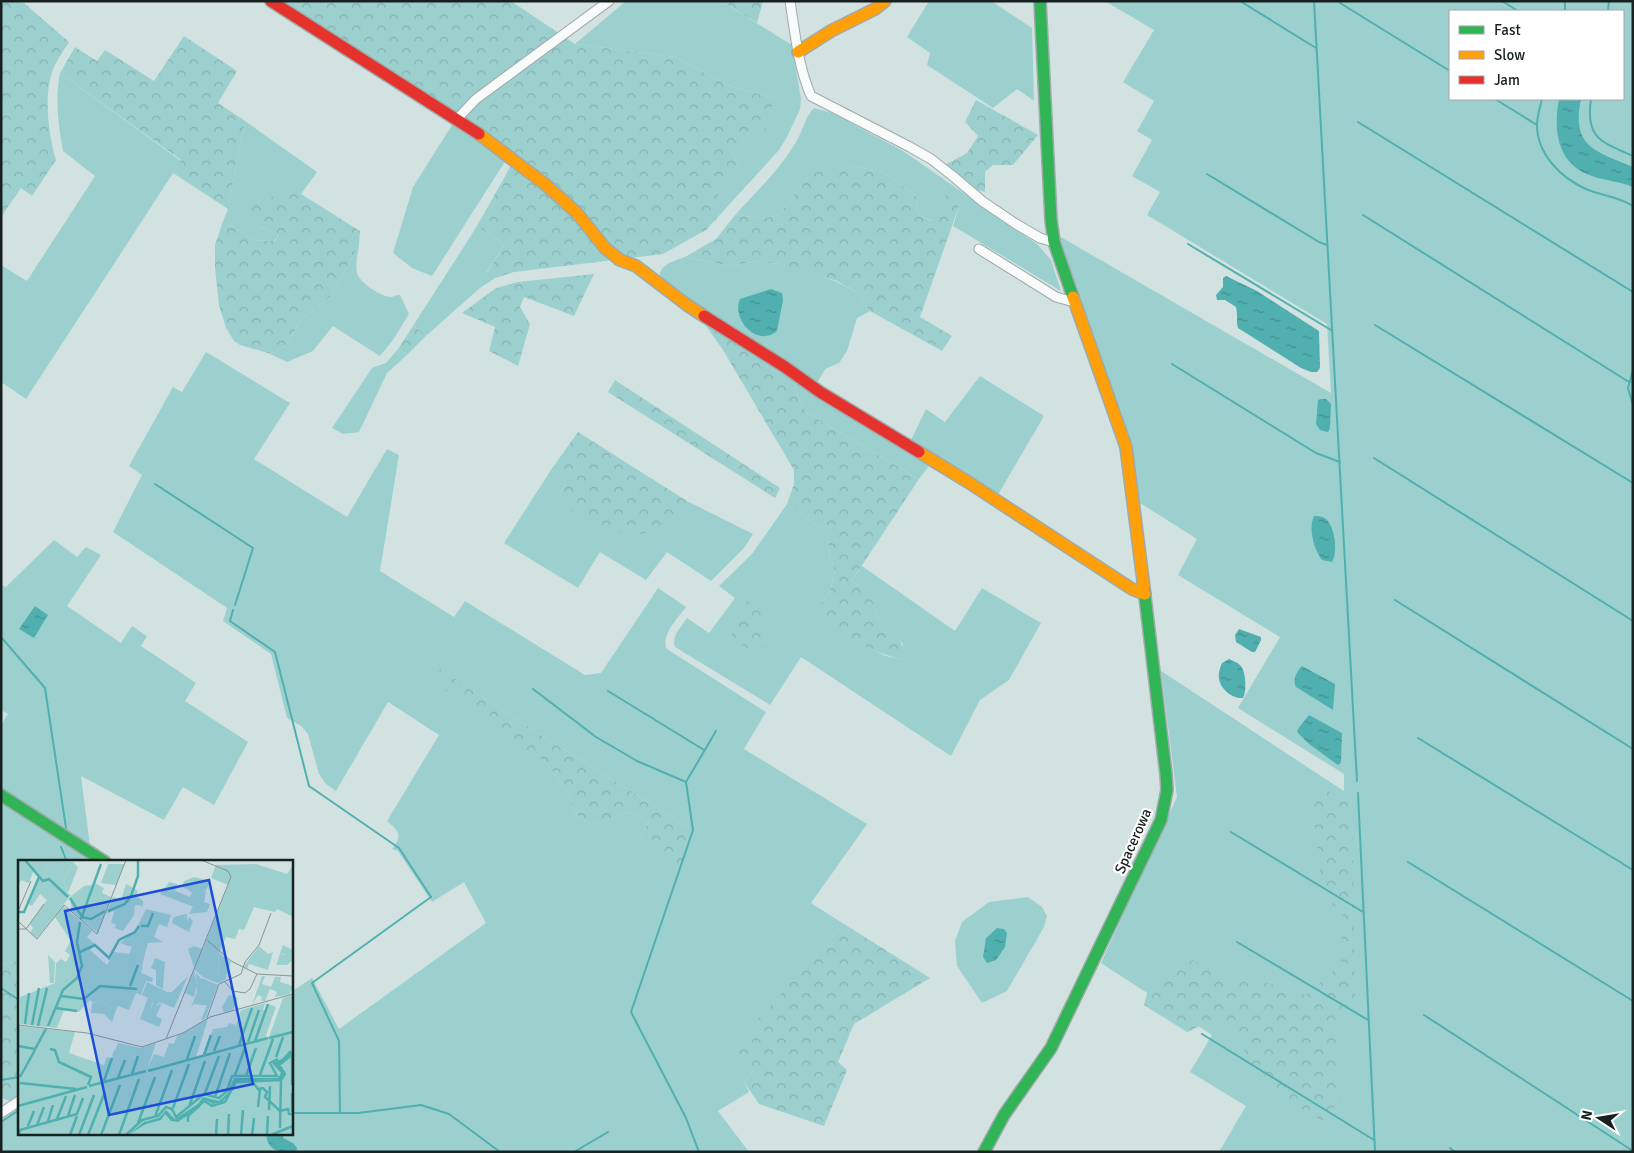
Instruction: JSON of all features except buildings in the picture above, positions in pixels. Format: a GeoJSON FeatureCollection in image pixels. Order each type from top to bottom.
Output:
{"type":"FeatureCollection","features":[{"type":"Feature","properties":{"kind":"street"},"geometry":{"type":"LineString","coordinates":[[271,1],[457,119],[512,158],[546,184],[577,213],[605,248],[620,260],[636,266],[688,305],[785,367],[820,392],[968,482],[1132,589],[1145,594]]}},
{"type":"Feature","properties":{"kind":"street"},"geometry":{"type":"LineString","coordinates":[[457,119],[476,100],[609,1]]}},
{"type":"Feature","properties":{"kind":"street"},"geometry":{"type":"LineString","coordinates":[[790,1],[798,52],[811,96],[917,151],[954,177],[982,201],[1016,224],[1040,238],[1054,242]]}},
{"type":"Feature","properties":{"kind":"street"},"geometry":{"type":"LineString","coordinates":[[798,52],[831,31],[875,9],[885,1]]}},
{"type":"Feature","properties":{"kind":"street","name":"Spacerowa"},"geometry":{"type":"LineString","coordinates":[[984,1152],[1004,1114],[1051,1048],[1161,820],[1167,790],[1126,447],[1054,242],[1051,220],[1040,1]]}},
{"type":"Feature","properties":{"kind":"street"},"geometry":{"type":"LineString","coordinates":[[979,250],[1056,297],[1074,302]]}},
{"type":"Feature","properties":{"kind":"street"},"geometry":{"type":"LineString","coordinates":[[1,795],[102,860]]}},
{"type":"Feature","properties":{"kind":"street"},"geometry":{"type":"LineString","coordinates":[[1,1113],[18,1102]]}},
{"type":"Feature","properties":{"kind":"green space"},"geometry":{"type":"Polygon","coordinates":[[[1,1],[24,3],[69,42],[54,67],[49,86],[48,118],[56,160],[32,196],[21,188],[1,217],[1,1]]]}},
{"type":"Feature","properties":{"kind":"green space"},"geometry":{"type":"Polygon","coordinates":[[[280,1],[511,1],[575,44],[675,57],[727,85],[773,98],[769,124],[762,135],[753,128],[732,154],[740,163],[717,194],[727,207],[706,230],[663,254],[514,272],[495,278],[487,273],[504,245],[477,226],[517,155],[280,1]]]}},
{"type":"Feature","properties":{"kind":"green space"},"geometry":{"type":"Polygon","coordinates":[[[626,1],[721,1],[792,45],[801,99],[800,109],[779,150],[727,207],[716,194],[740,163],[732,154],[753,128],[773,98],[727,85],[675,57],[575,44],[626,1]]]}},
{"type":"Feature","properties":{"kind":"green space"},"geometry":{"type":"Polygon","coordinates":[[[721,1],[763,1],[757,23],[721,1]]]}},
{"type":"Feature","properties":{"kind":"green space"},"geometry":{"type":"Polygon","coordinates":[[[929,1],[991,1],[1032,28],[1034,101],[1017,89],[993,108],[927,65],[930,53],[907,37],[929,1]]]}},
{"type":"Feature","properties":{"kind":"green space"},"geometry":{"type":"Polygon","coordinates":[[[1105,1],[1633,1],[1633,1152],[1219,1152],[1246,1106],[1190,1072],[1212,1035],[1101,963],[1177,797],[1161,671],[1344,791],[1344,774],[1238,708],[1280,637],[1178,575],[1197,539],[1140,503],[1133,449],[1059,236],[1331,393],[1327,324],[1147,215],[1160,192],[1132,176],[1152,140],[1137,131],[1154,101],[1123,82],[1154,30],[1105,1]]]}},
{"type":"Feature","properties":{"kind":"green space"},"geometry":{"type":"Polygon","coordinates":[[[184,36],[237,71],[218,103],[245,121],[228,209],[173,173],[181,160],[60,73],[75,47],[97,61],[105,50],[154,81],[184,36]]]}},
{"type":"Feature","properties":{"kind":"green space"},"geometry":{"type":"Polygon","coordinates":[[[60,73],[181,161],[26,399],[1,382],[1,265],[27,281],[95,176],[63,151],[58,112],[60,73]]]}},
{"type":"Feature","properties":{"kind":"green space"},"geometry":{"type":"Polygon","coordinates":[[[976,100],[1038,135],[1013,165],[993,165],[985,172],[985,192],[974,189],[945,165],[967,153],[978,136],[965,122],[976,100]]]}},
{"type":"Feature","properties":{"kind":"green space"},"geometry":{"type":"Polygon","coordinates":[[[814,108],[832,113],[903,151],[1037,244],[1051,260],[1061,291],[953,226],[960,203],[932,221],[917,214],[916,196],[883,172],[853,166],[809,176],[779,215],[762,219],[736,214],[783,161],[796,142],[808,116],[814,108]]]}},
{"type":"Feature","properties":{"kind":"green space"},"geometry":{"type":"Polygon","coordinates":[[[245,121],[317,172],[301,194],[288,191],[257,202],[253,224],[279,235],[274,241],[253,240],[229,224],[222,224],[228,209],[245,121]]]}},
{"type":"Feature","properties":{"kind":"green space"},"geometry":{"type":"Polygon","coordinates":[[[454,122],[506,160],[432,276],[412,268],[393,253],[413,187],[454,122]]]}},
{"type":"Feature","properties":{"kind":"green space"},"geometry":{"type":"Polygon","coordinates":[[[853,166],[883,172],[916,196],[917,214],[931,221],[946,195],[960,203],[920,317],[952,336],[942,351],[870,311],[857,292],[837,281],[780,264],[757,261],[730,266],[685,257],[716,239],[736,214],[762,219],[779,215],[809,176],[823,169],[853,166]]]}},
{"type":"Feature","properties":{"kind":"green space"},"geometry":{"type":"Polygon","coordinates":[[[288,190],[301,194],[360,231],[359,245],[330,297],[301,320],[287,344],[276,352],[268,353],[240,345],[234,341],[226,328],[219,305],[215,268],[215,245],[222,224],[229,224],[253,240],[275,241],[279,235],[253,224],[248,220],[247,213],[257,202],[288,190]]]}},
{"type":"Feature","properties":{"kind":"green space"},"geometry":{"type":"Polygon","coordinates":[[[477,226],[504,245],[487,272],[495,278],[480,288],[427,335],[413,326],[477,226]]]}},
{"type":"Feature","properties":{"kind":"green space"},"geometry":{"type":"Polygon","coordinates":[[[359,245],[356,266],[359,277],[366,285],[382,295],[392,297],[400,295],[409,314],[393,340],[380,356],[333,326],[313,351],[287,362],[268,353],[276,352],[287,344],[301,320],[330,297],[359,245]]]}},
{"type":"Feature","properties":{"kind":"green space"},"geometry":{"type":"Polygon","coordinates":[[[685,257],[730,266],[757,261],[780,264],[811,272],[857,292],[870,311],[857,318],[847,351],[839,363],[825,369],[817,383],[675,290],[660,278],[660,273],[664,266],[685,257]]]}},
{"type":"Feature","properties":{"kind":"green space"},"geometry":{"type":"Polygon","coordinates":[[[594,274],[574,316],[524,297],[520,307],[530,324],[518,366],[489,351],[495,327],[462,313],[496,288],[518,282],[594,274]]]}},
{"type":"Feature","properties":{"kind":"green space"},"geometry":{"type":"Polygon","coordinates":[[[701,319],[793,379],[799,400],[807,413],[919,479],[851,582],[869,591],[876,614],[902,645],[900,659],[880,653],[845,636],[820,617],[821,604],[830,592],[835,571],[830,557],[827,533],[787,504],[794,484],[794,470],[723,350],[701,319]]]}},
{"type":"Feature","properties":{"kind":"green space"},"geometry":{"type":"Polygon","coordinates":[[[413,326],[427,335],[407,355],[398,349],[413,326]]]}},
{"type":"Feature","properties":{"kind":"green space"},"geometry":{"type":"Polygon","coordinates":[[[398,349],[407,355],[387,373],[359,432],[343,434],[332,428],[372,368],[386,363],[398,349]]]}},
{"type":"Feature","properties":{"kind":"green space"},"geometry":{"type":"Polygon","coordinates":[[[206,352],[290,403],[254,459],[347,517],[387,449],[399,455],[380,571],[454,617],[465,601],[585,675],[601,673],[658,588],[686,607],[668,632],[666,638],[667,649],[766,712],[744,749],[867,824],[811,903],[844,924],[733,1048],[754,1070],[744,1082],[749,1092],[718,1111],[749,1152],[1,1152],[1,1119],[18,1108],[18,1136],[292,1136],[292,991],[312,978],[339,1029],[486,923],[464,882],[432,902],[398,851],[392,849],[398,841],[398,834],[387,821],[439,735],[388,702],[336,791],[326,784],[319,774],[308,734],[301,726],[287,718],[271,654],[223,621],[227,608],[113,532],[142,475],[129,466],[173,387],[182,392],[206,352]],[[429,662],[545,761],[565,789],[577,815],[592,825],[631,812],[649,822],[638,842],[680,870],[693,830],[544,737],[429,662]]]}},
{"type":"Feature","properties":{"kind":"green space"},"geometry":{"type":"Polygon","coordinates":[[[980,376],[1044,416],[996,498],[911,440],[926,409],[945,422],[980,376]]]}},
{"type":"Feature","properties":{"kind":"green space"},"geometry":{"type":"Polygon","coordinates":[[[793,379],[815,396],[929,466],[919,479],[807,413],[799,400],[793,379]]]}},
{"type":"Feature","properties":{"kind":"green space"},"geometry":{"type":"Polygon","coordinates":[[[615,380],[780,488],[775,498],[608,392],[615,380]]]}},
{"type":"Feature","properties":{"kind":"green space"},"geometry":{"type":"Polygon","coordinates":[[[578,432],[687,501],[679,513],[656,529],[634,534],[598,526],[566,506],[559,498],[566,483],[551,470],[578,432]]]}},
{"type":"Feature","properties":{"kind":"green space"},"geometry":{"type":"Polygon","coordinates":[[[551,470],[566,483],[559,498],[673,519],[687,501],[753,534],[744,548],[711,581],[667,552],[646,580],[600,552],[578,588],[504,543],[551,470]]]}},
{"type":"Feature","properties":{"kind":"green space"},"geometry":{"type":"Polygon","coordinates":[[[787,504],[827,533],[830,557],[835,571],[830,592],[821,604],[849,638],[886,656],[900,659],[903,644],[876,614],[868,592],[851,582],[862,566],[955,631],[982,588],[1041,623],[1009,680],[980,700],[951,756],[801,657],[770,705],[675,647],[674,639],[687,618],[709,633],[735,598],[719,586],[752,554],[787,504]]]}},
{"type":"Feature","properties":{"kind":"green space"},"geometry":{"type":"Polygon","coordinates":[[[54,540],[77,557],[86,547],[101,555],[67,606],[121,643],[132,626],[147,636],[141,646],[196,683],[185,701],[248,742],[214,805],[183,787],[164,820],[81,776],[90,846],[1,787],[1,725],[8,714],[1,710],[1,585],[6,587],[54,540]]]}},
{"type":"Feature","properties":{"kind":"green space"},"geometry":{"type":"Polygon","coordinates":[[[748,600],[766,611],[755,628],[772,638],[759,655],[735,641],[731,631],[748,600]]]}},
{"type":"Feature","properties":{"kind":"green space"},"geometry":{"type":"Polygon","coordinates":[[[428,661],[544,737],[693,830],[680,871],[638,842],[649,822],[631,812],[592,825],[577,815],[565,789],[545,761],[510,739],[441,687],[428,661]]]}},
{"type":"Feature","properties":{"kind":"green space"},"geometry":{"type":"Polygon","coordinates":[[[1323,789],[1352,803],[1355,1001],[1337,1019],[1340,1101],[1323,1121],[1256,1081],[1237,1029],[1221,1016],[1187,1032],[1144,1005],[1150,982],[1193,960],[1229,980],[1268,983],[1306,995],[1341,964],[1343,915],[1323,894],[1312,802],[1323,789]]]}},
{"type":"Feature","properties":{"kind":"green space"},"geometry":{"type":"Polygon","coordinates":[[[1,801],[94,860],[18,860],[18,961],[1,964],[1,801]]]}},
{"type":"Feature","properties":{"kind":"green space"},"geometry":{"type":"Polygon","coordinates":[[[1028,897],[1042,907],[1047,916],[1044,927],[1007,991],[982,1003],[957,966],[955,941],[962,922],[989,902],[1028,897]]]}},
{"type":"Feature","properties":{"kind":"green space"},"geometry":{"type":"Polygon","coordinates":[[[844,924],[930,978],[854,1024],[838,1062],[847,1070],[824,1126],[759,1104],[744,1082],[754,1070],[732,1048],[844,924]]]}},
{"type":"Feature","properties":{"kind":"green space"},"geometry":{"type":"Polygon","coordinates":[[[18,961],[18,1095],[10,1101],[1,1098],[1,964],[18,961]]]}},
{"type":"Feature","properties":{"kind":"water"},"geometry":{"type":"Polygon","coordinates":[[[1559,100],[1581,100],[1579,115],[1583,137],[1597,151],[1633,167],[1633,187],[1592,176],[1580,171],[1571,164],[1560,145],[1557,111],[1559,100]]]}},
{"type":"Feature","properties":{"kind":"water"},"geometry":{"type":"Polygon","coordinates":[[[1226,276],[1257,291],[1319,331],[1320,368],[1317,372],[1301,368],[1238,328],[1236,307],[1225,300],[1217,300],[1216,295],[1223,287],[1223,278],[1226,276]]]}},
{"type":"Feature","properties":{"kind":"water"},"geometry":{"type":"Polygon","coordinates":[[[771,289],[782,293],[783,300],[777,331],[762,336],[754,334],[742,322],[739,315],[740,299],[771,289]]]}},
{"type":"Feature","properties":{"kind":"water"},"geometry":{"type":"Polygon","coordinates":[[[1326,399],[1331,404],[1330,427],[1327,432],[1320,430],[1316,424],[1318,400],[1326,399]]]}},
{"type":"Feature","properties":{"kind":"water"},"geometry":{"type":"Polygon","coordinates":[[[1314,516],[1326,519],[1332,528],[1335,552],[1332,562],[1322,560],[1317,550],[1312,533],[1314,516]]]}},
{"type":"Feature","properties":{"kind":"water"},"geometry":{"type":"Polygon","coordinates":[[[35,606],[48,615],[34,638],[19,629],[35,606]]]}},
{"type":"Feature","properties":{"kind":"water"},"geometry":{"type":"Polygon","coordinates":[[[1239,629],[1261,637],[1255,652],[1236,642],[1235,635],[1239,629]]]}},
{"type":"Feature","properties":{"kind":"water"},"geometry":{"type":"Polygon","coordinates":[[[1229,659],[1239,664],[1244,672],[1245,686],[1243,698],[1232,695],[1220,683],[1219,675],[1222,663],[1229,659]]]}},
{"type":"Feature","properties":{"kind":"water"},"geometry":{"type":"Polygon","coordinates":[[[1302,666],[1335,684],[1333,710],[1296,687],[1296,676],[1302,666]]]}},
{"type":"Feature","properties":{"kind":"water"},"geometry":{"type":"Polygon","coordinates":[[[1309,715],[1342,733],[1341,763],[1338,765],[1309,744],[1297,732],[1309,715]]]}},
{"type":"Feature","properties":{"kind":"water"},"geometry":{"type":"Polygon","coordinates":[[[997,928],[1004,929],[1007,933],[1005,947],[996,960],[987,963],[983,957],[986,938],[997,928]]]}},
{"type":"Feature","properties":{"kind":"water"},"geometry":{"type":"Polygon","coordinates":[[[266,1136],[284,1136],[283,1138],[293,1143],[297,1148],[296,1152],[276,1150],[269,1145],[266,1136]]]}},
{"type":"Feature","properties":{"kind":"waterway"},"geometry":{"type":"LineString","coordinates":[[1240,1],[1316,48]]}},
{"type":"Feature","properties":{"kind":"waterway"},"geometry":{"type":"LineString","coordinates":[[1314,1],[1357,781]]}},
{"type":"Feature","properties":{"kind":"waterway"},"geometry":{"type":"LineString","coordinates":[[1502,1],[1516,10]]}},
{"type":"Feature","properties":{"kind":"waterway"},"geometry":{"type":"LineString","coordinates":[[1565,1],[1565,10]]}},
{"type":"Feature","properties":{"kind":"waterway"},"geometry":{"type":"LineString","coordinates":[[1608,10],[1609,1]]}},
{"type":"Feature","properties":{"kind":"waterway"},"geometry":{"type":"LineString","coordinates":[[1340,3],[1449,70]]}},
{"type":"Feature","properties":{"kind":"waterway"},"geometry":{"type":"LineString","coordinates":[[1497,100],[1537,125]]}},
{"type":"Feature","properties":{"kind":"waterway"},"geometry":{"type":"LineString","coordinates":[[1542,100],[1537,122],[1538,136],[1541,146],[1552,164],[1568,178],[1586,189],[1621,200],[1633,206]]}},
{"type":"Feature","properties":{"kind":"waterway"},"geometry":{"type":"LineString","coordinates":[[1591,100],[1591,122],[1593,130],[1598,137],[1612,147],[1633,156]]}},
{"type":"Feature","properties":{"kind":"waterway"},"geometry":{"type":"LineString","coordinates":[[1358,122],[1633,292]]}},
{"type":"Feature","properties":{"kind":"waterway"},"geometry":{"type":"LineString","coordinates":[[1207,174],[1327,245]]}},
{"type":"Feature","properties":{"kind":"waterway"},"geometry":{"type":"LineString","coordinates":[[1363,215],[1629,382]]}},
{"type":"Feature","properties":{"kind":"waterway"},"geometry":{"type":"LineString","coordinates":[[1188,244],[1331,330]]}},
{"type":"Feature","properties":{"kind":"waterway"},"geometry":{"type":"LineString","coordinates":[[1375,325],[1633,483]]}},
{"type":"Feature","properties":{"kind":"waterway"},"geometry":{"type":"LineString","coordinates":[[1172,364],[1316,453],[1340,462]]}},
{"type":"Feature","properties":{"kind":"waterway"},"geometry":{"type":"LineString","coordinates":[[1633,370],[1628,388],[1633,405]]}},
{"type":"Feature","properties":{"kind":"waterway"},"geometry":{"type":"LineString","coordinates":[[1374,458],[1633,621]]}},
{"type":"Feature","properties":{"kind":"waterway"},"geometry":{"type":"LineString","coordinates":[[155,484],[253,548],[235,605]]}},
{"type":"Feature","properties":{"kind":"waterway"},"geometry":{"type":"LineString","coordinates":[[1395,600],[1633,749]]}},
{"type":"Feature","properties":{"kind":"waterway"},"geometry":{"type":"LineString","coordinates":[[233,610],[230,621],[275,652],[309,786],[399,848],[431,897],[312,983],[339,1041],[340,1113]]}},
{"type":"Feature","properties":{"kind":"waterway"},"geometry":{"type":"LineString","coordinates":[[1,637],[45,688],[66,828]]}},
{"type":"Feature","properties":{"kind":"waterway"},"geometry":{"type":"LineString","coordinates":[[533,689],[596,737],[637,761],[686,782]]}},
{"type":"Feature","properties":{"kind":"waterway"},"geometry":{"type":"LineString","coordinates":[[608,691],[704,750]]}},
{"type":"Feature","properties":{"kind":"waterway"},"geometry":{"type":"LineString","coordinates":[[699,1152],[686,1118],[631,1012],[693,830],[686,782],[716,731]]}},
{"type":"Feature","properties":{"kind":"waterway"},"geometry":{"type":"LineString","coordinates":[[1418,738],[1633,870]]}},
{"type":"Feature","properties":{"kind":"waterway"},"geometry":{"type":"LineString","coordinates":[[1358,793],[1375,1152]]}},
{"type":"Feature","properties":{"kind":"waterway"},"geometry":{"type":"LineString","coordinates":[[1231,832],[1363,912]]}},
{"type":"Feature","properties":{"kind":"waterway"},"geometry":{"type":"LineString","coordinates":[[61,847],[66,860]]}},
{"type":"Feature","properties":{"kind":"waterway"},"geometry":{"type":"LineString","coordinates":[[1408,862],[1633,1001]]}},
{"type":"Feature","properties":{"kind":"waterway"},"geometry":{"type":"LineString","coordinates":[[1237,942],[1368,1020]]}},
{"type":"Feature","properties":{"kind":"waterway"},"geometry":{"type":"LineString","coordinates":[[1,988],[18,999]]}},
{"type":"Feature","properties":{"kind":"waterway"},"geometry":{"type":"LineString","coordinates":[[1424,1015],[1633,1151]]}},
{"type":"Feature","properties":{"kind":"waterway"},"geometry":{"type":"LineString","coordinates":[[1202,1034],[1374,1140]]}},
{"type":"Feature","properties":{"kind":"waterway"},"geometry":{"type":"LineString","coordinates":[[1,1080],[18,1077]]}},
{"type":"Feature","properties":{"kind":"waterway"},"geometry":{"type":"LineString","coordinates":[[292,1113],[358,1113],[421,1105],[449,1114],[500,1152]]}},
{"type":"Feature","properties":{"kind":"waterway"},"geometry":{"type":"LineString","coordinates":[[1,1122],[18,1111]]}},
{"type":"Feature","properties":{"kind":"waterway"},"geometry":{"type":"LineString","coordinates":[[574,1152],[608,1132]]}},
{"type":"Feature","properties":{"kind":"waterway"},"geometry":{"type":"LineString","coordinates":[[1450,1148],[1455,1152]]}},
{"type":"Feature","properties":{"kind":"traffic: fast"},"geometry":{"type":"LineString","coordinates":[[1040,1],[1051,220],[1054,242],[1073,297]]}},
{"type":"Feature","properties":{"kind":"traffic: fast"},"geometry":{"type":"LineString","coordinates":[[984,1152],[1004,1115],[1051,1048],[1161,820],[1167,790],[1166,774],[1144,588]]}},
{"type":"Feature","properties":{"kind":"traffic: fast"},"geometry":{"type":"LineString","coordinates":[[1,795],[102,860]]}},
{"type":"Feature","properties":{"kind":"traffic: slow"},"geometry":{"type":"LineString","coordinates":[[798,52],[831,31],[875,9],[885,1]]}},
{"type":"Feature","properties":{"kind":"traffic: slow"},"geometry":{"type":"LineString","coordinates":[[479,134],[546,185],[577,213],[605,248],[620,260],[636,266],[704,316]]}},
{"type":"Feature","properties":{"kind":"traffic: slow"},"geometry":{"type":"LineString","coordinates":[[1073,297],[1126,447],[1144,588]]}},
{"type":"Feature","properties":{"kind":"traffic: slow"},"geometry":{"type":"LineString","coordinates":[[919,452],[1132,589],[1145,594]]}},
{"type":"Feature","properties":{"kind":"traffic: jam"},"geometry":{"type":"LineString","coordinates":[[271,1],[479,134]]}},
{"type":"Feature","properties":{"kind":"traffic: jam"},"geometry":{"type":"LineString","coordinates":[[704,316],[785,367],[820,392],[919,452]]}}]}
